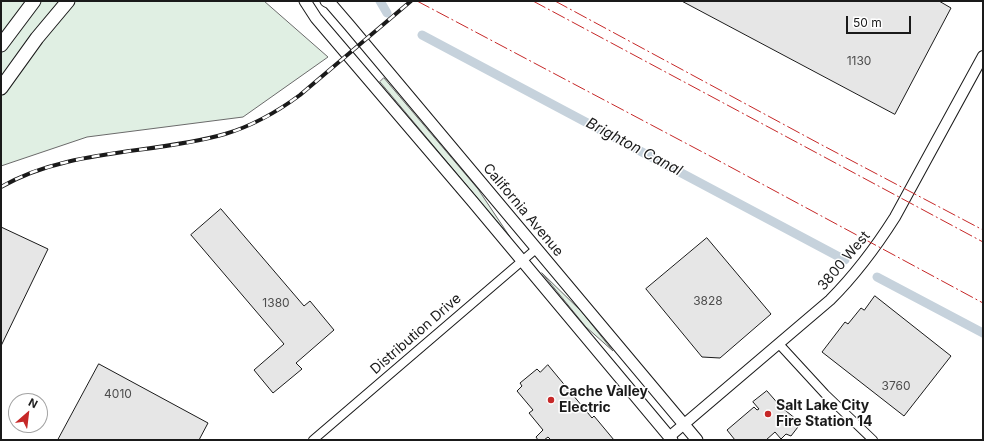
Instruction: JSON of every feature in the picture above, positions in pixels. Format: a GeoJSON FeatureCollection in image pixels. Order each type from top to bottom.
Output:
{"type":"FeatureCollection","features":[{"type":"Feature","properties":{"kind":"highway"},"geometry":{"type":"LineString","coordinates":[[1,45],[34,1]]}},
{"type":"Feature","properties":{"kind":"highway"},"geometry":{"type":"LineString","coordinates":[[1,88],[37,38],[68,1]]}},
{"type":"Feature","properties":{"kind":"main road"},"geometry":{"type":"LineString","coordinates":[[305,1],[316,18],[522,261],[669,439]]}},
{"type":"Feature","properties":{"kind":"main road","name":"California Avenue"},"geometry":{"type":"LineString","coordinates":[[326,1],[330,3],[349,25],[697,440]]}},
{"type":"Feature","properties":{"kind":"street","name":"3800 West"},"geometry":{"type":"LineString","coordinates":[[669,439],[844,287],[883,237],[907,198],[983,56]]}},
{"type":"Feature","properties":{"kind":"street","name":"Distribution Drive"},"geometry":{"type":"LineString","coordinates":[[313,440],[536,249]]}},
{"type":"Feature","properties":{"kind":"street"},"geometry":{"type":"LineString","coordinates":[[779,344],[825,394],[873,440]]}},
{"type":"Feature","properties":{"kind":"green space"},"geometry":{"type":"Polygon","coordinates":[[[1,1],[264,1],[328,57],[243,117],[87,137],[1,166],[1,1]]]}},
{"type":"Feature","properties":{"kind":"green space"},"geometry":{"type":"Polygon","coordinates":[[[384,78],[478,189],[510,237],[380,82],[384,78]]]}},
{"type":"Feature","properties":{"kind":"green space"},"geometry":{"type":"Polygon","coordinates":[[[542,273],[581,311],[613,351],[586,327],[542,273]]]}},
{"type":"Feature","properties":{"kind":"building"},"geometry":{"type":"Polygon","coordinates":[[[682,1],[939,1],[951,8],[895,114],[682,1]]]}},
{"type":"Feature","properties":{"kind":"building"},"geometry":{"type":"Polygon","coordinates":[[[221,209],[304,306],[310,301],[334,330],[296,363],[302,369],[273,393],[254,370],[284,344],[191,235],[221,209]]]}},
{"type":"Feature","properties":{"kind":"building"},"geometry":{"type":"Polygon","coordinates":[[[1,227],[48,249],[1,346],[1,227]]]}},
{"type":"Feature","properties":{"kind":"building"},"geometry":{"type":"Polygon","coordinates":[[[707,238],[771,314],[720,358],[702,357],[646,289],[707,238]]]}},
{"type":"Feature","properties":{"kind":"building"},"geometry":{"type":"Polygon","coordinates":[[[875,296],[951,356],[904,416],[822,352],[845,322],[848,324],[861,308],[864,310],[875,296]]]}},
{"type":"Feature","properties":{"kind":"building"},"geometry":{"type":"Polygon","coordinates":[[[99,364],[208,423],[199,440],[58,440],[99,364]]]}},
{"type":"Feature","properties":{"kind":"building","name":"Cache Valley Electric"},"geometry":{"type":"Polygon","coordinates":[[[548,365],[592,418],[594,416],[614,440],[551,440],[548,437],[544,440],[538,440],[536,437],[543,430],[529,413],[533,410],[517,391],[522,386],[520,383],[537,369],[540,372],[548,365]]]}},
{"type":"Feature","properties":{"kind":"building","name":"Salt Lake City Fire Station 14"},"geometry":{"type":"Polygon","coordinates":[[[767,391],[781,407],[801,423],[791,436],[786,434],[781,439],[775,432],[766,440],[735,440],[727,430],[754,407],[757,410],[759,409],[753,402],[767,391]]]}},
{"type":"Feature","properties":{"kind":"waterway","name":"Brighton Canal"},"geometry":{"type":"LineString","coordinates":[[380,1],[387,13]]}},
{"type":"Feature","properties":{"kind":"waterway","name":"Brighton Canal"},"geometry":{"type":"LineString","coordinates":[[422,35],[845,260]]}},
{"type":"Feature","properties":{"kind":"waterway","name":"Brighton Canal"},"geometry":{"type":"LineString","coordinates":[[877,277],[983,333]]}},
{"type":"Feature","properties":{"kind":"railway"},"geometry":{"type":"LineString","coordinates":[[1,187],[27,174],[54,165],[111,154],[197,141],[235,131],[255,123],[300,95],[411,1]]}},
{"type":"Feature","properties":{"kind":"power"},"geometry":{"type":"LineString","coordinates":[[417,1],[983,303]]}},
{"type":"Feature","properties":{"kind":"power"},"geometry":{"type":"LineString","coordinates":[[533,1],[983,242]]}},
{"type":"Feature","properties":{"kind":"power"},"geometry":{"type":"LineString","coordinates":[[555,1],[983,230]]}},
{"type":"Feature","properties":{"kind":"place","name":"Cache Valley Electric"},"geometry":{"type":"Point","coordinates":[551,400]}},
{"type":"Feature","properties":{"kind":"place","name":"Salt Lake City Fire Station 14"},"geometry":{"type":"Point","coordinates":[768,414]}}]}
